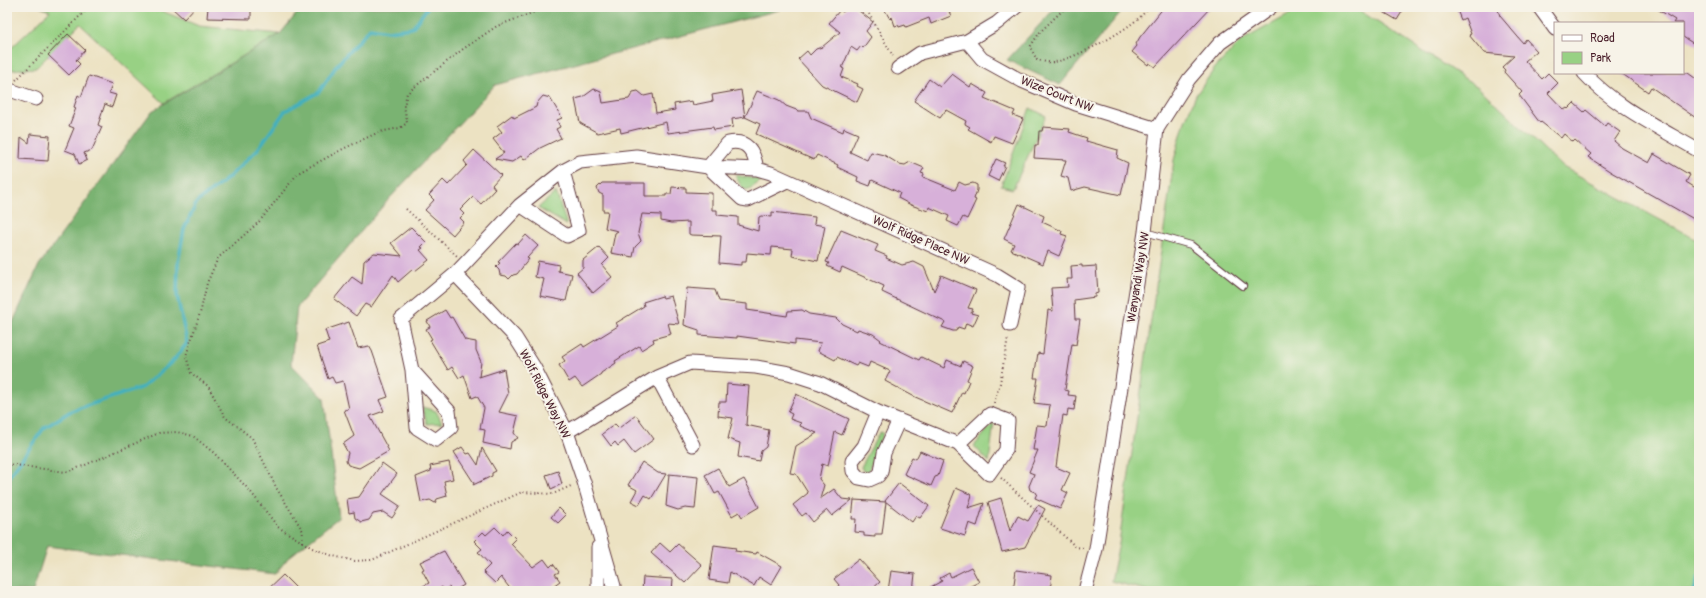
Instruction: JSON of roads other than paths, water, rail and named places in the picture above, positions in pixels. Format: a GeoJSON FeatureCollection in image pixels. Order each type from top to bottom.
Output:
{"type":"FeatureCollection","features":[{"type":"Feature","properties":{"kind":"street"},"geometry":{"type":"LineString","coordinates":[[898,68],[920,53],[967,41],[997,23],[1016,7]]}},
{"type":"Feature","properties":{"kind":"street","name":"Wanyandi Way NW"},"geometry":{"type":"LineString","coordinates":[[1084,591],[1096,549],[1144,232],[1157,129],[1189,79],[1220,43],[1271,7]]}},
{"type":"Feature","properties":{"kind":"street"},"geometry":{"type":"LineString","coordinates":[[1539,7],[1554,28]]}},
{"type":"Feature","properties":{"kind":"street","name":"Wize Court NW"},"geometry":{"type":"LineString","coordinates":[[967,41],[982,59],[1022,82],[1076,104],[1157,129]]}},
{"type":"Feature","properties":{"kind":"street"},"geometry":{"type":"LineString","coordinates":[[1585,74],[1595,85],[1639,116],[1699,151]]}},
{"type":"Feature","properties":{"kind":"street"},"geometry":{"type":"LineString","coordinates":[[9,86],[36,100]]}},
{"type":"Feature","properties":{"kind":"street"},"geometry":{"type":"LineString","coordinates":[[757,169],[755,158],[751,150],[746,144],[738,142],[728,143],[708,166],[742,199],[748,200],[788,181]]}},
{"type":"Feature","properties":{"kind":"street","name":"Wolf Ridge Place NW"},"geometry":{"type":"LineString","coordinates":[[412,370],[401,319],[455,274],[520,205],[562,171],[580,162],[636,156],[708,166],[757,169],[771,173],[997,275],[1018,288],[1010,325]]}},
{"type":"Feature","properties":{"kind":"street"},"geometry":{"type":"LineString","coordinates":[[520,205],[567,236],[579,230],[562,171]]}},
{"type":"Feature","properties":{"kind":"street","name":"Wolf Ridge Way NW"},"geometry":{"type":"LineString","coordinates":[[455,274],[515,337],[534,367],[567,432],[584,482],[598,536],[614,586],[614,591]]}},
{"type":"Feature","properties":{"kind":"street"},"geometry":{"type":"LineString","coordinates":[[567,432],[657,377],[690,363],[773,369],[820,383],[878,412],[958,444],[988,474],[1006,450],[1008,421],[990,414],[958,444]]}},
{"type":"Feature","properties":{"kind":"street"},"geometry":{"type":"LineString","coordinates":[[412,370],[449,411],[451,428],[436,440],[417,428],[412,370]]}},
{"type":"Feature","properties":{"kind":"street"},"geometry":{"type":"LineString","coordinates":[[657,377],[693,445]]}},
{"type":"Feature","properties":{"kind":"street"},"geometry":{"type":"LineString","coordinates":[[878,412],[864,446],[852,461],[855,475],[863,480],[874,479],[881,472],[884,453],[899,420]]}},
{"type":"Feature","properties":{"kind":"street","name":"Wolf Ridge Way NW"},"geometry":{"type":"LineString","coordinates":[[598,536],[598,591]]}},
{"type":"Feature","properties":{"kind":"lane"},"geometry":{"type":"LineString","coordinates":[[1144,232],[1191,245],[1243,286]]}},
{"type":"Feature","properties":{"kind":"waterway"},"geometry":{"type":"LineString","coordinates":[[7,479],[44,428],[71,411],[143,387],[174,360],[187,343],[177,295],[178,263],[184,229],[197,202],[227,179],[258,149],[285,111],[319,92],[337,65],[370,28],[388,31],[412,28],[428,7]]}},
{"type":"Feature","properties":{"kind":"waterway"},"geometry":{"type":"LineString","coordinates":[[1694,591],[1699,577]]}}]}
